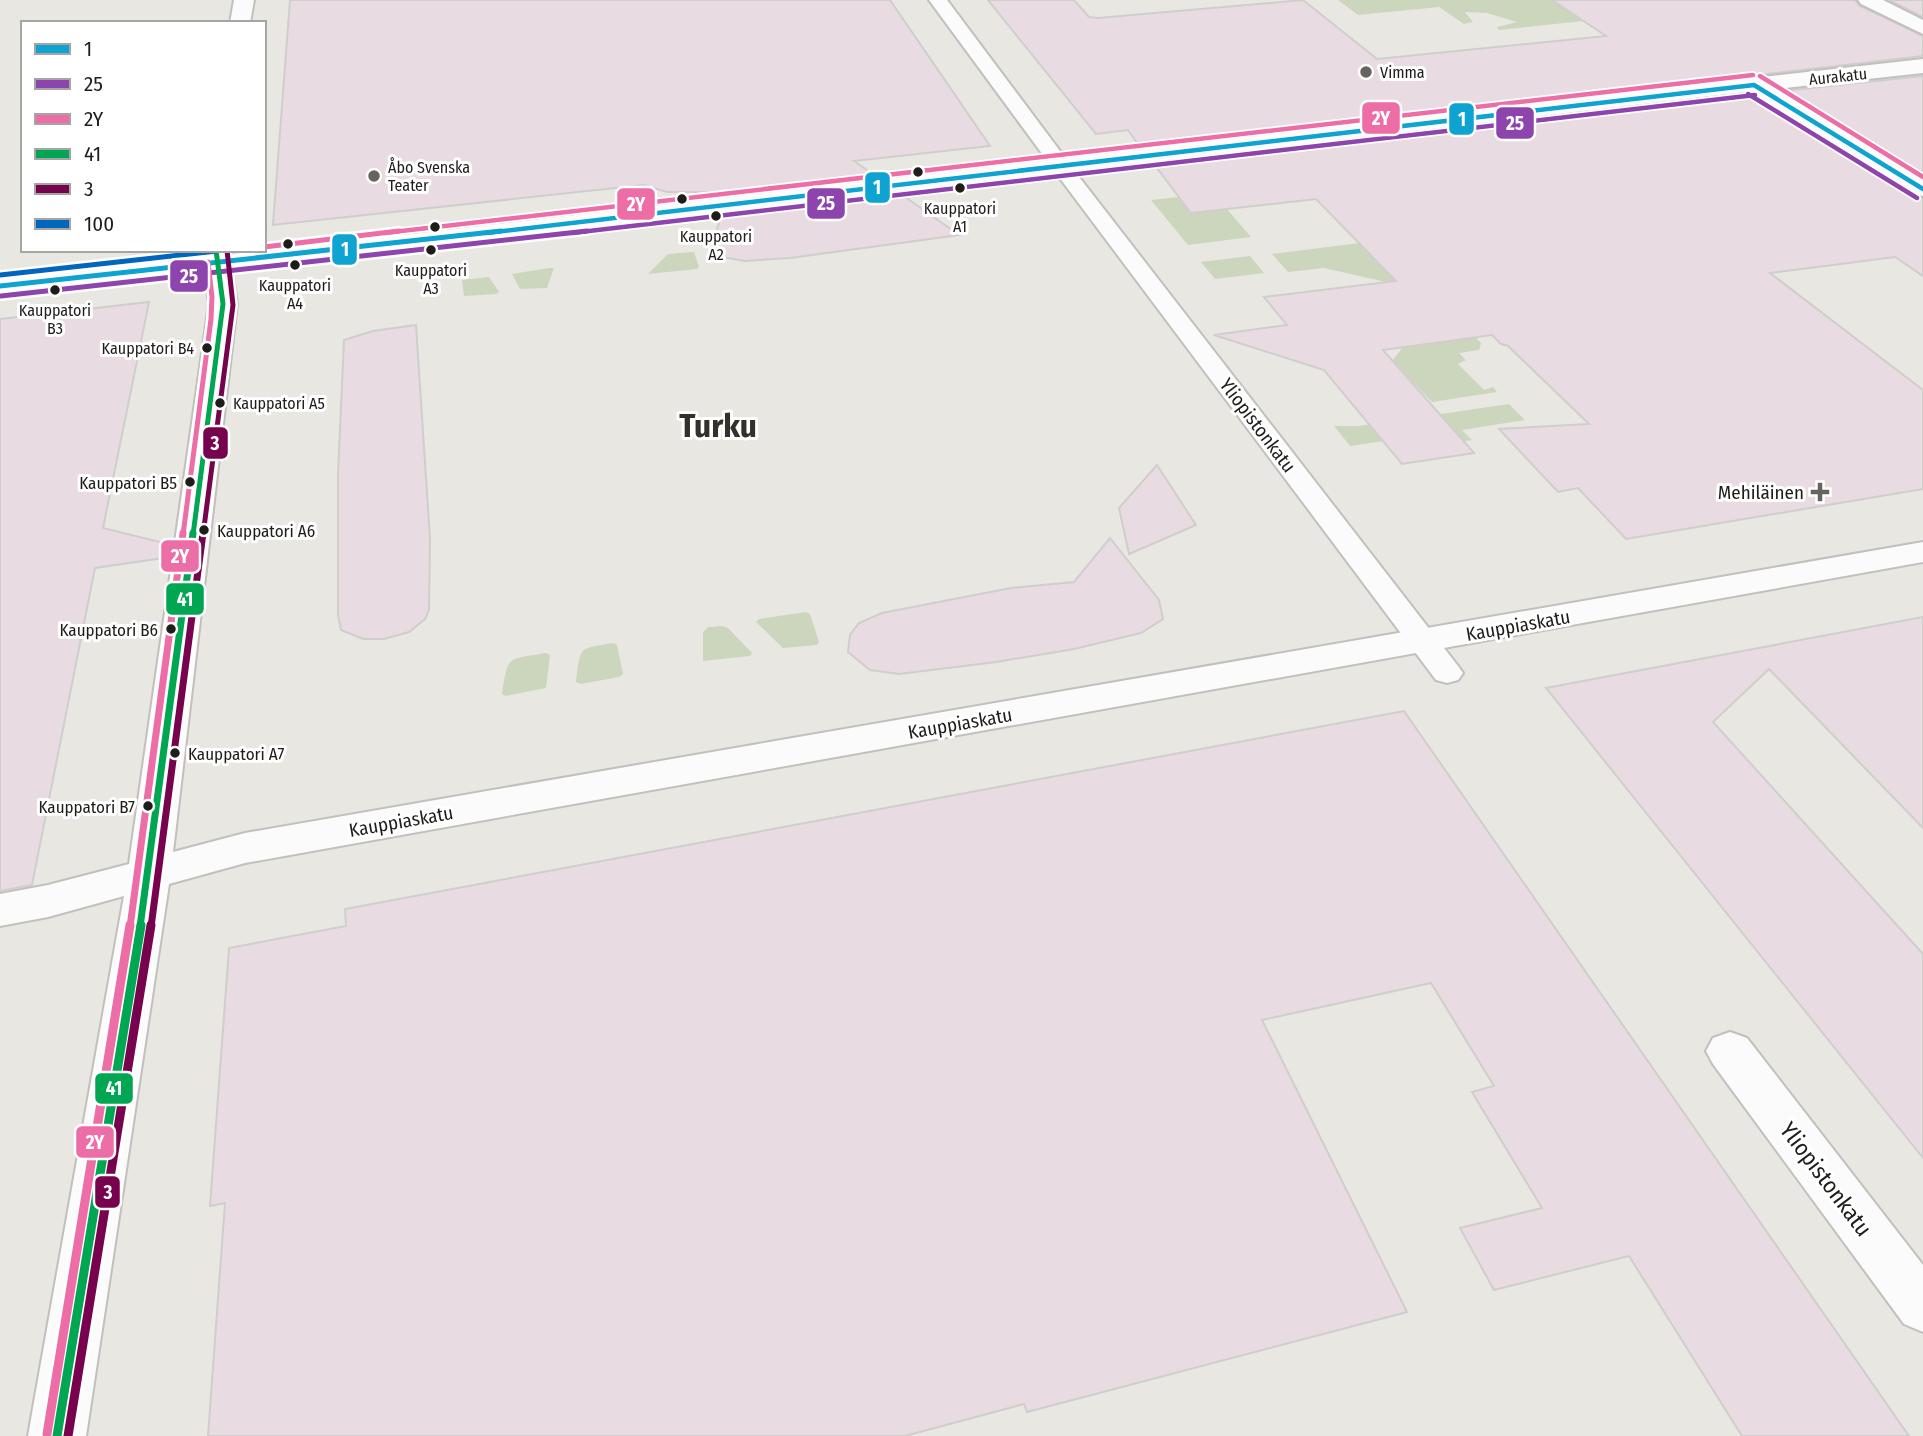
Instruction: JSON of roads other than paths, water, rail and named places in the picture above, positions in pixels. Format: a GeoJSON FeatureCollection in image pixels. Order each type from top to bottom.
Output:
{"type":"FeatureCollection","features":[{"type":"Feature","properties":{"kind":"street"},"geometry":{"type":"LineString","coordinates":[[240,21],[244,0]]}},
{"type":"Feature","properties":{"kind":"street"},"geometry":{"type":"LineString","coordinates":[[938,0],[1050,151]]}},
{"type":"Feature","properties":{"kind":"street"},"geometry":{"type":"LineString","coordinates":[[1868,0],[1923,28]]}},
{"type":"Feature","properties":{"kind":"street","name":"Aurakatu"},"geometry":{"type":"LineString","coordinates":[[0,286],[217,256],[336,250],[1923,66]]}},
{"type":"Feature","properties":{"kind":"street"},"geometry":{"type":"LineString","coordinates":[[1754,85],[1923,189]]}},
{"type":"Feature","properties":{"kind":"street","name":"Yliopistonkatu"},"geometry":{"type":"LineString","coordinates":[[1069,177],[1447,673]]}},
{"type":"Feature","properties":{"kind":"street"},"geometry":{"type":"LineString","coordinates":[[57,1436],[149,874],[221,320],[223,298],[217,256]]}},
{"type":"Feature","properties":{"kind":"street","name":"Kauppiaskatu"},"geometry":{"type":"LineString","coordinates":[[0,910],[48,901],[245,848],[1923,552]]}},
{"type":"Feature","properties":{"kind":"street","name":"Yliopistonkatu"},"geometry":{"type":"LineString","coordinates":[[1730,1051],[1923,1307]]}},
{"type":"Feature","properties":{"kind":"place","name":"Vimma"},"geometry":{"type":"Point","coordinates":[1366,72]}},
{"type":"Feature","properties":{"kind":"place","name":"Åbo Svenska Teater"},"geometry":{"type":"Point","coordinates":[374,176]}},
{"type":"Feature","properties":{"kind":"place","name":"Kauppatori A1"},"geometry":{"type":"Point","coordinates":[960,188]}},
{"type":"Feature","properties":{"kind":"place","name":"Kauppatori A2"},"geometry":{"type":"Point","coordinates":[716,216]}},
{"type":"Feature","properties":{"kind":"place","name":"Kauppatori A3"},"geometry":{"type":"Point","coordinates":[431,250]}},
{"type":"Feature","properties":{"kind":"place","name":"Kauppatori A4"},"geometry":{"type":"Point","coordinates":[295,265]}},
{"type":"Feature","properties":{"kind":"place","name":"Kauppatori B3"},"geometry":{"type":"Point","coordinates":[55,290]}},
{"type":"Feature","properties":{"kind":"place","name":"Kauppatori B4"},"geometry":{"type":"Point","coordinates":[207,348]}},
{"type":"Feature","properties":{"kind":"place","name":"Kauppatori A5"},"geometry":{"type":"Point","coordinates":[220,403]}},
{"type":"Feature","properties":{"kind":"place","name":"Kauppatori B5"},"geometry":{"type":"Point","coordinates":[190,482]}},
{"type":"Feature","properties":{"kind":"place","name":"Mehiläinen"},"geometry":{"type":"Point","coordinates":[1820,492]}},
{"type":"Feature","properties":{"kind":"place","name":"Kauppatori A6"},"geometry":{"type":"Point","coordinates":[204,530]}},
{"type":"Feature","properties":{"kind":"place","name":"Kauppatori B6"},"geometry":{"type":"Point","coordinates":[171,629]}},
{"type":"Feature","properties":{"kind":"place","name":"Kauppatori A7"},"geometry":{"type":"Point","coordinates":[175,753]}},
{"type":"Feature","properties":{"kind":"place","name":"Kauppatori B7"},"geometry":{"type":"Point","coordinates":[148,806]}},
{"type":"Feature","properties":{"kind":"district","name":"Turku"},"geometry":{"type":"Point","coordinates":[718,425]}}]}
